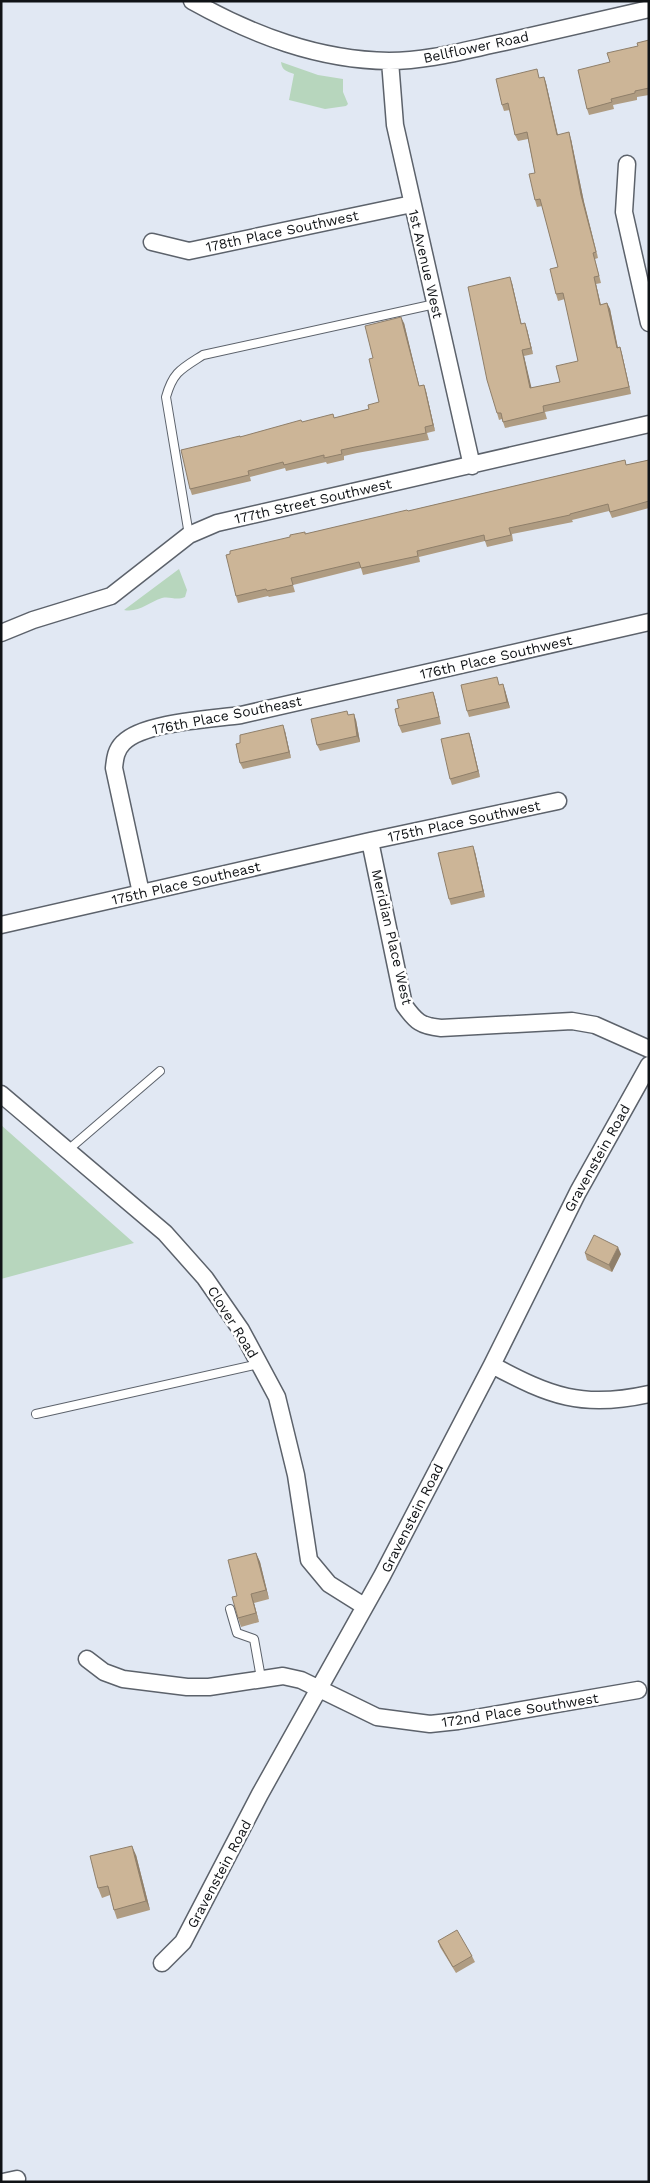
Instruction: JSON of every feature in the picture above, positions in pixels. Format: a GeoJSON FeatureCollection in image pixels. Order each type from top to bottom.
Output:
{"type":"FeatureCollection","features":[{"type":"Feature","properties":{"kind":"street","name":"Bellflower Road"},"geometry":{"type":"LineString","coordinates":[[192,1],[224,19],[284,43],[315,52],[348,58],[390,61],[443,56],[649,9]]}},
{"type":"Feature","properties":{"kind":"street","name":"1st Avenue West"},"geometry":{"type":"LineString","coordinates":[[390,61],[395,125],[472,466]]}},
{"type":"Feature","properties":{"kind":"street"},"geometry":{"type":"LineString","coordinates":[[627,164],[624,212],[649,323]]}},
{"type":"Feature","properties":{"kind":"street","name":"178th Place Southwest"},"geometry":{"type":"LineString","coordinates":[[152,242],[189,251],[412,204]]}},
{"type":"Feature","properties":{"kind":"street","name":"177th Street Southwest"},"geometry":{"type":"LineString","coordinates":[[1,633],[33,620],[111,596],[189,535],[218,523],[648,424]]}},
{"type":"Feature","properties":{"kind":"street","name":"176th Place Southwest"},"geometry":{"type":"LineString","coordinates":[[343,691],[649,622]]}},
{"type":"Feature","properties":{"kind":"street","name":"176th Place Southeast"},"geometry":{"type":"LineString","coordinates":[[141,893],[114,768],[118,749],[124,742],[144,731],[197,720],[240,715],[343,691]]}},
{"type":"Feature","properties":{"kind":"street","name":"175th Place Southwest"},"geometry":{"type":"LineString","coordinates":[[370,841],[558,801]]}},
{"type":"Feature","properties":{"kind":"street","name":"175th Place Southeast"},"geometry":{"type":"LineString","coordinates":[[1,925],[370,841]]}},
{"type":"Feature","properties":{"kind":"street","name":"Meridian Place West"},"geometry":{"type":"LineString","coordinates":[[370,841],[404,1005],[413,1019],[425,1027],[442,1028],[572,1021],[595,1025],[649,1049]]}},
{"type":"Feature","properties":{"kind":"street","name":"Gravenstein Road"},"geometry":{"type":"LineString","coordinates":[[162,1962],[183,1942],[260,1794],[364,1606],[492,1365],[578,1192],[649,1065]]}},
{"type":"Feature","properties":{"kind":"street","name":"Clover Road"},"geometry":{"type":"LineString","coordinates":[[1,1094],[165,1233],[210,1285],[241,1330],[277,1398],[296,1475],[309,1560],[329,1584],[364,1606]]}},
{"type":"Feature","properties":{"kind":"street"},"geometry":{"type":"LineString","coordinates":[[492,1365],[529,1384],[571,1398],[593,1402],[615,1401],[649,1394]]}},
{"type":"Feature","properties":{"kind":"street","name":"172nd Place Southwest"},"geometry":{"type":"LineString","coordinates":[[87,1659],[104,1672],[123,1679],[187,1687],[208,1687],[283,1676],[301,1680],[377,1717],[430,1724],[467,1720],[638,1690]]}},
{"type":"Feature","properties":{"kind":"lane"},"geometry":{"type":"LineString","coordinates":[[189,535],[166,397],[170,380],[182,368],[203,356],[435,304]]}},
{"type":"Feature","properties":{"kind":"lane"},"geometry":{"type":"LineString","coordinates":[[68,1150],[160,1070]]}},
{"type":"Feature","properties":{"kind":"lane"},"geometry":{"type":"LineString","coordinates":[[36,1414],[208,1377],[259,1364]]}},
{"type":"Feature","properties":{"kind":"lane"},"geometry":{"type":"LineString","coordinates":[[230,1609],[237,1633],[254,1639],[261,1678]]}},
{"type":"Feature","properties":{"kind":"green space"},"geometry":{"type":"Polygon","coordinates":[[[281,62],[318,75],[343,79],[343,92],[348,104],[346,106],[325,109],[289,100],[294,74],[284,69],[281,62]]]}},
{"type":"Feature","properties":{"kind":"green space"},"geometry":{"type":"Polygon","coordinates":[[[179,569],[187,590],[185,597],[179,599],[162,598],[139,609],[124,610],[179,569]]]}},
{"type":"Feature","properties":{"kind":"green space"},"geometry":{"type":"Polygon","coordinates":[[[1,1125],[134,1243],[1,1279],[1,1125]]]}},
{"type":"Feature","properties":{"kind":"building"},"geometry":{"type":"Polygon","coordinates":[[[649,40],[649,88],[611,99],[612,102],[587,109],[578,70],[610,62],[607,53],[638,46],[637,43],[649,40]]]}},
{"type":"Feature","properties":{"kind":"building"},"geometry":{"type":"Polygon","coordinates":[[[537,69],[539,78],[544,77],[557,135],[569,132],[581,195],[596,252],[593,253],[599,276],[594,277],[600,305],[607,303],[617,348],[620,347],[629,387],[543,406],[544,412],[503,422],[501,413],[497,413],[487,380],[468,287],[510,277],[521,324],[525,323],[531,348],[522,350],[530,388],[560,382],[556,366],[578,361],[563,293],[556,294],[550,269],[558,267],[540,199],[535,200],[529,174],[535,173],[527,132],[515,135],[508,103],[502,105],[496,79],[537,69]]]}},
{"type":"Feature","properties":{"kind":"building"},"geometry":{"type":"Polygon","coordinates":[[[401,317],[419,386],[424,385],[433,425],[425,427],[426,433],[341,450],[342,454],[324,458],[324,455],[284,465],[283,462],[248,471],[249,475],[190,489],[181,450],[240,437],[301,420],[302,422],[333,414],[334,418],[369,409],[368,405],[379,402],[369,359],[373,358],[365,326],[401,317]]]}},
{"type":"Feature","properties":{"kind":"building"},"geometry":{"type":"Polygon","coordinates":[[[625,460],[626,465],[649,460],[649,501],[610,512],[608,504],[570,515],[509,528],[511,535],[485,541],[484,535],[417,551],[418,556],[361,568],[359,562],[291,578],[293,585],[236,596],[226,555],[230,554],[230,551],[290,537],[290,535],[305,532],[305,534],[408,511],[625,460]]]}},
{"type":"Feature","properties":{"kind":"building"},"geometry":{"type":"Polygon","coordinates":[[[497,677],[499,685],[503,684],[507,702],[467,711],[461,685],[497,677]]]}},
{"type":"Feature","properties":{"kind":"building"},"geometry":{"type":"Polygon","coordinates":[[[433,692],[439,717],[399,726],[395,709],[399,708],[397,700],[433,692]]]}},
{"type":"Feature","properties":{"kind":"building"},"geometry":{"type":"Polygon","coordinates":[[[347,711],[348,715],[354,714],[357,736],[317,745],[311,719],[347,711]]]}},
{"type":"Feature","properties":{"kind":"building"},"geometry":{"type":"Polygon","coordinates":[[[283,725],[289,752],[240,763],[236,744],[240,743],[240,735],[283,725]]]}},
{"type":"Feature","properties":{"kind":"building"},"geometry":{"type":"Polygon","coordinates":[[[469,733],[478,771],[450,779],[441,739],[469,733]]]}},
{"type":"Feature","properties":{"kind":"building"},"geometry":{"type":"Polygon","coordinates":[[[473,846],[483,891],[449,899],[438,853],[473,846]]]}},
{"type":"Feature","properties":{"kind":"building"},"geometry":{"type":"Polygon","coordinates":[[[594,1235],[618,1247],[609,1265],[585,1253],[594,1235]]]}},
{"type":"Feature","properties":{"kind":"building"},"geometry":{"type":"Polygon","coordinates":[[[256,1553],[266,1590],[251,1594],[256,1613],[238,1618],[232,1597],[237,1596],[228,1560],[256,1553]]]}},
{"type":"Feature","properties":{"kind":"building"},"geometry":{"type":"Polygon","coordinates":[[[132,1846],[146,1901],[114,1910],[108,1886],[98,1888],[90,1856],[132,1846]]]}},
{"type":"Feature","properties":{"kind":"building"},"geometry":{"type":"Polygon","coordinates":[[[457,1930],[472,1956],[453,1967],[438,1941],[457,1930]]]}}]}
